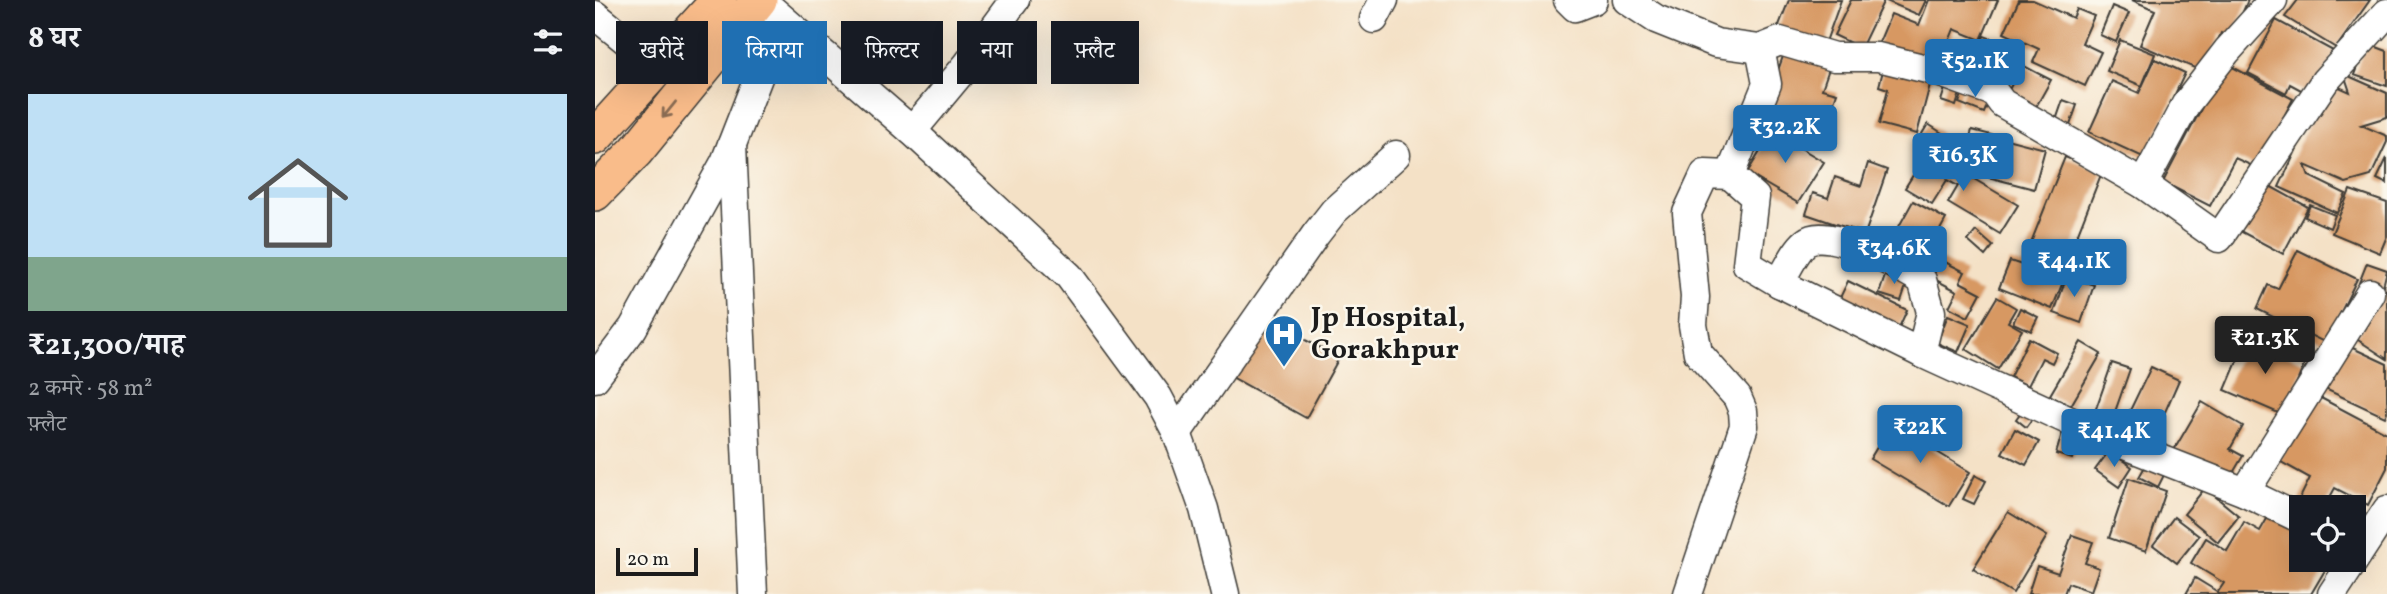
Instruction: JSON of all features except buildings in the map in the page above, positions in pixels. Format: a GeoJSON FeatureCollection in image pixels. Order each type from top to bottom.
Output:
{"type":"FeatureCollection","features":[{"type":"Feature","properties":{"kind":"main road"},"geometry":{"type":"LineString","coordinates":[[701,21],[719,0]]}},
{"type":"Feature","properties":{"kind":"main road"},"geometry":{"type":"LineString","coordinates":[[595,193],[767,6]]}},
{"type":"Feature","properties":{"kind":"main road"},"geometry":{"type":"LineString","coordinates":[[595,136],[645,84]]}},
{"type":"Feature","properties":{"kind":"street"},"geometry":{"type":"LineString","coordinates":[[912,131],[967,65],[1015,0]]}},
{"type":"Feature","properties":{"kind":"street"},"geometry":{"type":"LineString","coordinates":[[1568,0],[1575,7],[1593,0]]}},
{"type":"Feature","properties":{"kind":"street"},"geometry":{"type":"LineString","coordinates":[[1627,0],[1656,19],[1716,43],[1760,48],[1780,41],[1834,57],[1878,57],[1935,71],[1994,92],[2002,103],[2143,184],[2219,238],[2325,81],[2387,13]]}},
{"type":"Feature","properties":{"kind":"street"},"geometry":{"type":"LineString","coordinates":[[2143,184],[2186,104],[2227,51],[2273,0]]}},
{"type":"Feature","properties":{"kind":"street"},"geometry":{"type":"LineString","coordinates":[[595,377],[633,328],[725,162],[732,145],[767,6],[912,131],[1069,276],[1158,397],[1177,433],[1204,509],[1225,594]]}},
{"type":"Feature","properties":{"kind":"street"},"geometry":{"type":"LineString","coordinates":[[595,15],[616,32]]}},
{"type":"Feature","properties":{"kind":"street"},"geometry":{"type":"LineString","coordinates":[[1730,176],[1767,84],[1760,48]]}},
{"type":"Feature","properties":{"kind":"street"},"geometry":{"type":"LineString","coordinates":[[732,145],[753,594]]}},
{"type":"Feature","properties":{"kind":"street"},"geometry":{"type":"LineString","coordinates":[[1177,433],[1316,233],[1334,211],[1396,155]]}},
{"type":"Feature","properties":{"kind":"street"},"geometry":{"type":"LineString","coordinates":[[1688,594],[1744,426],[1743,411],[1737,397],[1698,353],[1693,325],[1696,297],[1687,213],[1705,174],[1730,176],[1755,197],[1747,264],[1779,284],[1921,353],[2108,438],[2245,492],[2289,513]]}},
{"type":"Feature","properties":{"kind":"street"},"geometry":{"type":"LineString","coordinates":[[1779,284],[1805,242],[1816,237],[1830,237],[1886,259],[1922,279],[1931,312],[1921,353]]}},
{"type":"Feature","properties":{"kind":"street"},"geometry":{"type":"LineString","coordinates":[[2245,492],[2370,293]]}},
{"type":"Feature","properties":{"kind":"street"},"geometry":{"type":"LineString","coordinates":[[2366,535],[2387,510]]}},
{"type":"Feature","properties":{"kind":"street"},"geometry":{"type":"LineString","coordinates":[[2332,594],[2344,572]]}},
{"type":"Feature","properties":{"kind":"place","name":"Jp Hospital, Gorakhpur"},"geometry":{"type":"Point","coordinates":[1284,368]}}]}
